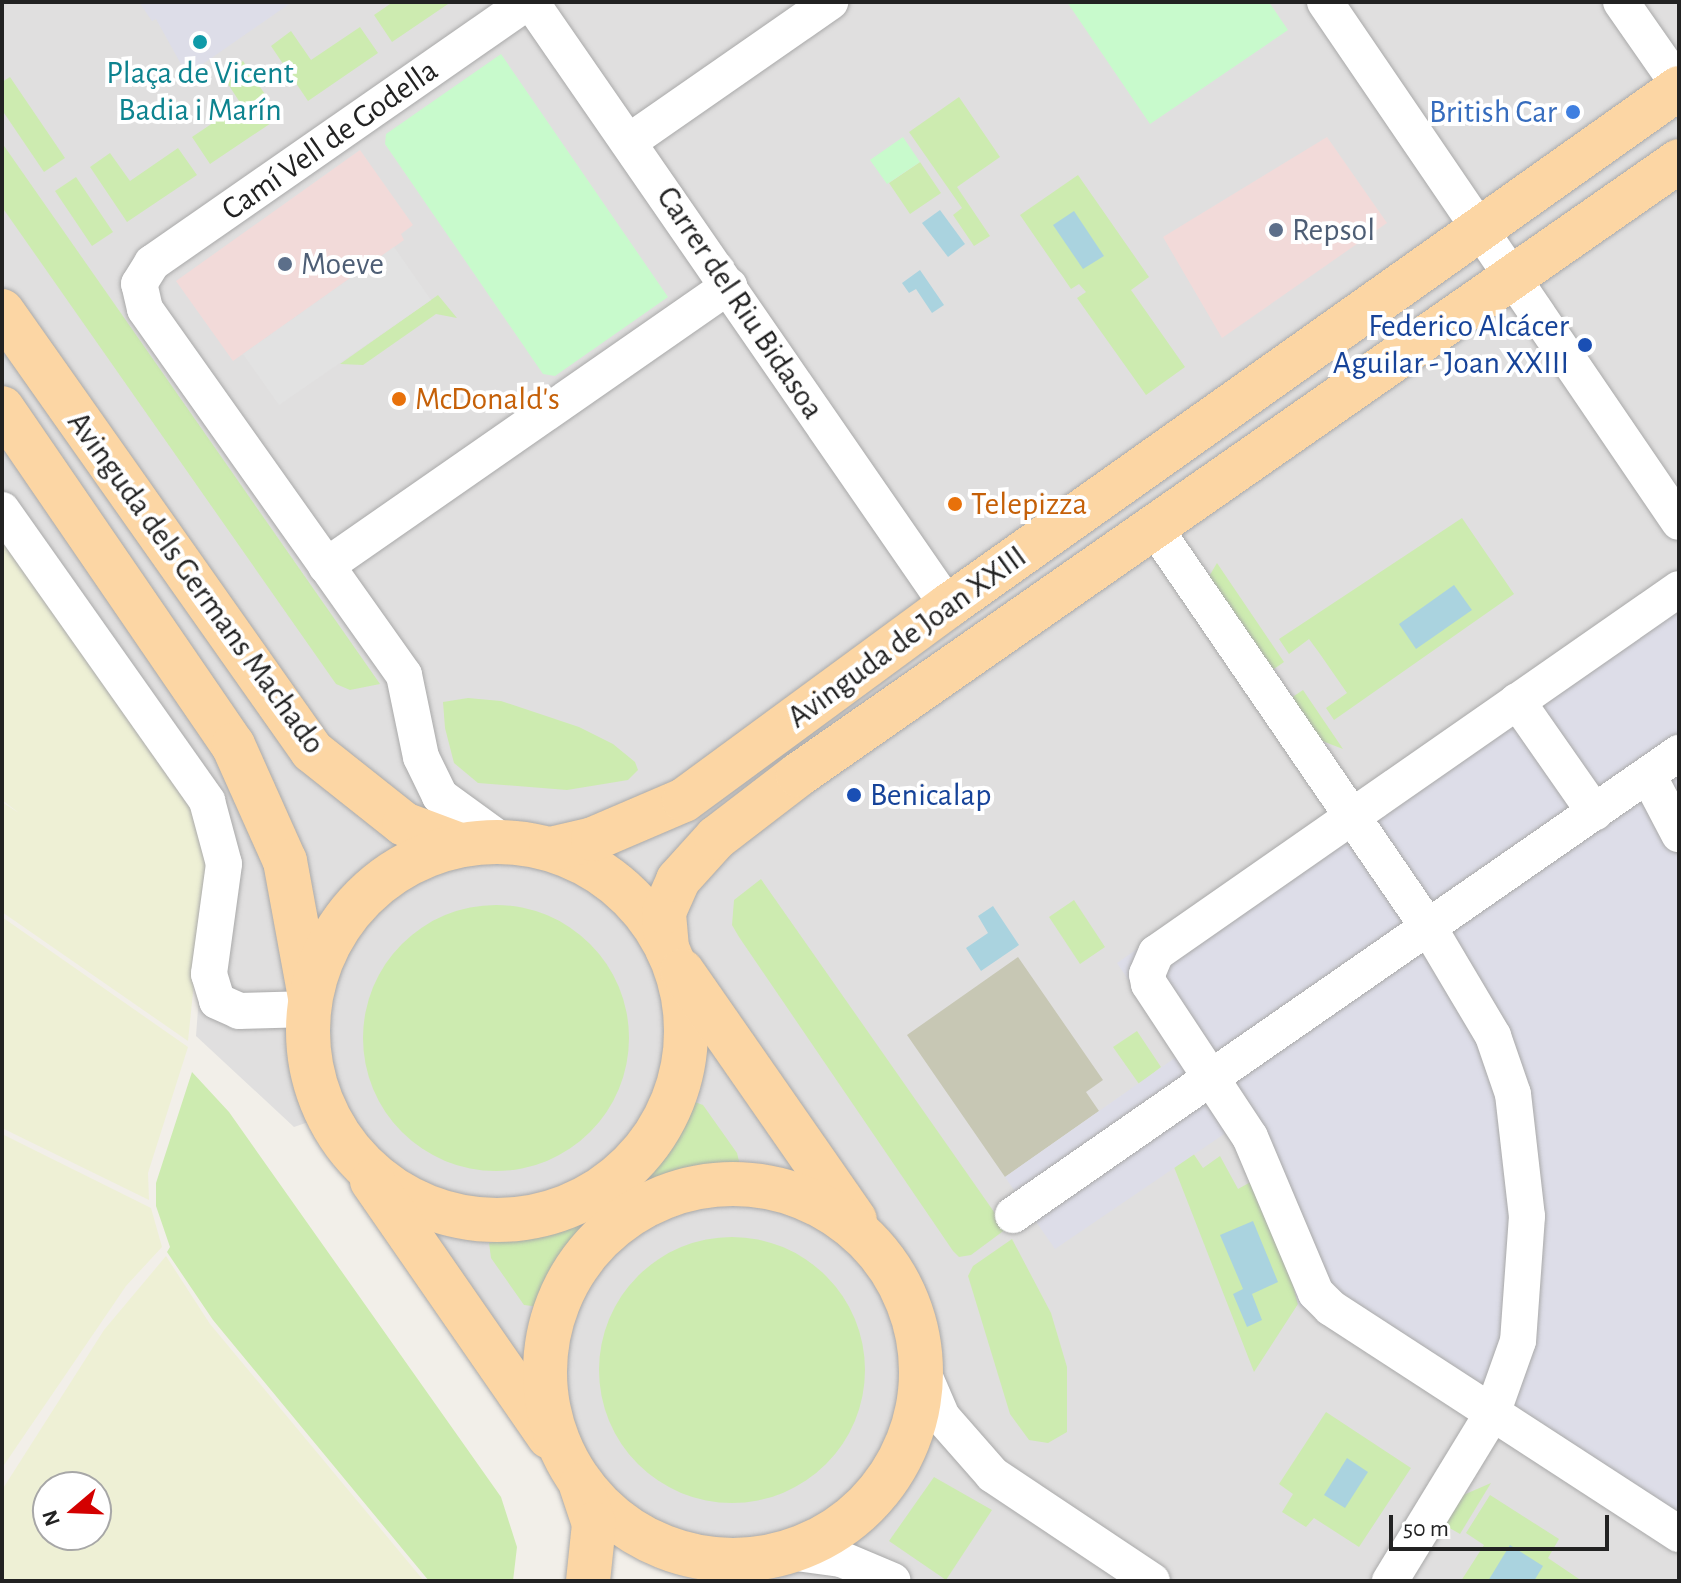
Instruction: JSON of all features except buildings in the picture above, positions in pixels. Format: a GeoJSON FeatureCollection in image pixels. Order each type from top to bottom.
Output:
{"type":"FeatureCollection","features":[{"type":"Feature","properties":{"kind":"main road","name":"Avinguda de Joan XXIII"},"geometry":{"type":"LineString","coordinates":[[551,849],[593,839],[684,800],[948,606],[1679,87]]}},
{"type":"Feature","properties":{"kind":"main road","name":"Avinguda de Joan XXIII"},"geometry":{"type":"LineString","coordinates":[[669,952],[664,912],[678,880],[716,838],[1154,527],[1679,161]]}},
{"type":"Feature","properties":{"kind":"main road","name":"Avinguda dels Germans Machado"},"geometry":{"type":"LineString","coordinates":[[2,311],[312,751],[404,824],[481,843],[551,849]]}},
{"type":"Feature","properties":{"kind":"main road","name":"Avinguda dels Germans Machado"},"geometry":{"type":"LineString","coordinates":[[2,408],[233,745],[285,861],[310,1006]]}},
{"type":"Feature","properties":{"kind":"main road"},"geometry":{"type":"LineString","coordinates":[[481,843],[410,862],[367,894],[327,950],[310,1006],[313,1071],[336,1128],[576,1476],[607,1512],[640,1536],[676,1552],[756,1564],[850,1520],[883,1485],[910,1436],[921,1368],[909,1309],[897,1281],[636,902],[610,879],[551,849]]}},
{"type":"Feature","properties":{"kind":"main road"},"geometry":{"type":"LineString","coordinates":[[336,1128],[375,1175],[399,1192],[460,1216],[523,1219],[584,1199],[634,1161],[654,1136],[676,1092],[686,1047],[686,1015],[669,952]]}},
{"type":"Feature","properties":{"kind":"main road"},"geometry":{"type":"LineString","coordinates":[[588,1581],[594,1524],[547,1399],[550,1326],[581,1260],[626,1218],[669,1195],[741,1184],[812,1201],[871,1244]]}},
{"type":"Feature","properties":{"kind":"street","name":"Carrer del Riu Bidasoa"},"geometry":{"type":"LineString","coordinates":[[529,2],[630,141],[948,606]]}},
{"type":"Feature","properties":{"kind":"street","name":"Camí Vell de Godella"},"geometry":{"type":"LineString","coordinates":[[326,566],[145,309],[139,284],[152,263],[529,2]]}},
{"type":"Feature","properties":{"kind":"street"},"geometry":{"type":"LineString","coordinates":[[630,141],[830,2]]}},
{"type":"Feature","properties":{"kind":"street"},"geometry":{"type":"LineString","coordinates":[[1325,2],[1679,522]]}},
{"type":"Feature","properties":{"kind":"street"},"geometry":{"type":"LineString","coordinates":[[1621,2],[1679,87]]}},
{"type":"Feature","properties":{"kind":"street"},"geometry":{"type":"LineString","coordinates":[[481,843],[434,787],[421,757],[404,675],[326,566],[729,286]]}},
{"type":"Feature","properties":{"kind":"street"},"geometry":{"type":"LineString","coordinates":[[2,510],[207,801],[224,864],[209,974],[217,1001],[239,1011],[310,1006]]}},
{"type":"Feature","properties":{"kind":"street"},"geometry":{"type":"LineString","coordinates":[[1154,527],[1348,816],[1429,928],[1493,1036],[1513,1094],[1524,1169],[1525,1300],[1518,1341],[1492,1414],[1390,1581]]}},
{"type":"Feature","properties":{"kind":"street"},"geometry":{"type":"LineString","coordinates":[[1679,589],[1348,816],[1156,953],[1149,963],[1149,984],[1213,1081],[1270,1178],[1316,1293],[1492,1414],[1679,1534]]}},
{"type":"Feature","properties":{"kind":"street"},"geometry":{"type":"LineString","coordinates":[[1517,701],[1595,813]]}},
{"type":"Feature","properties":{"kind":"street"},"geometry":{"type":"LineString","coordinates":[[1013,1215],[1213,1081],[1679,753]]}},
{"type":"Feature","properties":{"kind":"street"},"geometry":{"type":"LineString","coordinates":[[1648,775],[1679,834]]}},
{"type":"Feature","properties":{"kind":"street"},"geometry":{"type":"LineString","coordinates":[[921,1368],[942,1417],[993,1475],[1152,1581]]}},
{"type":"Feature","properties":{"kind":"street"},"geometry":{"type":"LineString","coordinates":[[756,1564],[841,1559],[893,1581]]}},
{"type":"Feature","properties":{"kind":"shaded area"},"geometry":{"type":"Polygon","coordinates":[[[2,2],[1679,2],[1679,1581],[732,1581],[720,1555],[653,1554],[620,1527],[548,1436],[326,1116],[294,1127],[196,1036],[202,955],[2,526],[2,2]]]}},
{"type":"Feature","properties":{"kind":"shaded area","name":"Plaça de Vicent Badia i Marín"},"geometry":{"type":"Polygon","coordinates":[[[139,2],[292,2],[187,75],[156,19],[152,21],[139,2]]]}},
{"type":"Feature","properties":{"kind":"shaded area","name":"Repsol"},"geometry":{"type":"Polygon","coordinates":[[[1327,137],[1387,223],[1222,338],[1163,237],[1327,137]]]}},
{"type":"Feature","properties":{"kind":"shaded area","name":"Moeve"},"geometry":{"type":"Polygon","coordinates":[[[360,150],[413,225],[401,234],[404,240],[233,361],[176,281],[360,150]]]}},
{"type":"Feature","properties":{"kind":"shaded area"},"geometry":{"type":"Polygon","coordinates":[[[394,247],[431,300],[279,405],[243,354],[394,247]]]}},
{"type":"Feature","properties":{"kind":"shaded area"},"geometry":{"type":"Polygon","coordinates":[[[2,532],[203,822],[207,856],[188,1041],[2,912],[2,802],[19,813],[2,800],[2,532]]]}},
{"type":"Feature","properties":{"kind":"shaded area"},"geometry":{"type":"Polygon","coordinates":[[[1666,580],[1679,600],[1679,1548],[1298,1304],[1285,1252],[1230,1130],[1055,1249],[1005,1177],[1179,1055],[1117,963],[1666,580]]]}},
{"type":"Feature","properties":{"kind":"shaded area"},"geometry":{"type":"Polygon","coordinates":[[[2,917],[188,1047],[148,1173],[149,1200],[2,1128],[2,917]]]}},
{"type":"Feature","properties":{"kind":"shaded area"},"geometry":{"type":"Polygon","coordinates":[[[1018,957],[1103,1080],[1086,1092],[1099,1111],[1005,1177],[907,1035],[1018,957]]]}},
{"type":"Feature","properties":{"kind":"shaded area"},"geometry":{"type":"Polygon","coordinates":[[[2,1134],[151,1208],[162,1247],[126,1286],[2,1468],[2,1134]]]}},
{"type":"Feature","properties":{"kind":"shaded area"},"geometry":{"type":"Polygon","coordinates":[[[166,1256],[210,1324],[424,1581],[2,1581],[2,1490],[104,1330],[166,1256]]]}},
{"type":"Feature","properties":{"kind":"green space"},"geometry":{"type":"Polygon","coordinates":[[[393,2],[451,2],[392,42],[374,15],[393,2]]]}},
{"type":"Feature","properties":{"kind":"green space"},"geometry":{"type":"Polygon","coordinates":[[[1067,2],[1269,2],[1288,30],[1150,124],[1067,2]]]}},
{"type":"Feature","properties":{"kind":"green space"},"geometry":{"type":"Polygon","coordinates":[[[360,27],[378,53],[308,101],[271,46],[291,31],[311,60],[360,27]]]}},
{"type":"Feature","properties":{"kind":"green space"},"geometry":{"type":"Polygon","coordinates":[[[501,54],[668,297],[555,376],[543,374],[385,144],[386,134],[501,54]]]}},
{"type":"Feature","properties":{"kind":"green space"},"geometry":{"type":"Polygon","coordinates":[[[243,61],[280,117],[210,164],[192,137],[241,104],[222,75],[243,61]]]}},
{"type":"Feature","properties":{"kind":"green space"},"geometry":{"type":"Polygon","coordinates":[[[10,77],[65,158],[44,172],[2,110],[2,82],[10,77]]]}},
{"type":"Feature","properties":{"kind":"green space"},"geometry":{"type":"Polygon","coordinates":[[[959,97],[1000,157],[957,187],[990,236],[974,246],[953,215],[962,208],[909,132],[959,97]]]}},
{"type":"Feature","properties":{"kind":"green space"},"geometry":{"type":"Polygon","coordinates":[[[903,137],[920,162],[887,184],[870,160],[903,137]]]}},
{"type":"Feature","properties":{"kind":"green space"},"geometry":{"type":"Polygon","coordinates":[[[2,143],[380,684],[350,690],[336,684],[2,207],[2,143]]]}},
{"type":"Feature","properties":{"kind":"green space"},"geometry":{"type":"Polygon","coordinates":[[[178,148],[197,175],[127,222],[90,167],[110,153],[130,181],[178,148]]]}},
{"type":"Feature","properties":{"kind":"green space"},"geometry":{"type":"Polygon","coordinates":[[[920,162],[941,193],[910,214],[889,183],[920,162]]]}},
{"type":"Feature","properties":{"kind":"green space"},"geometry":{"type":"Polygon","coordinates":[[[1078,175],[1149,277],[1131,290],[1185,367],[1146,395],[1077,298],[1086,292],[1079,284],[1071,289],[1020,215],[1078,175]]]}},
{"type":"Feature","properties":{"kind":"green space"},"geometry":{"type":"Polygon","coordinates":[[[76,177],[113,232],[92,246],[55,191],[76,177]]]}},
{"type":"Feature","properties":{"kind":"green space"},"geometry":{"type":"Polygon","coordinates":[[[438,295],[457,318],[436,314],[363,365],[340,364],[438,295]]]}},
{"type":"Feature","properties":{"kind":"green space"},"geometry":{"type":"Polygon","coordinates":[[[1462,518],[1514,594],[1334,720],[1326,708],[1347,693],[1309,639],[1289,654],[1279,639],[1462,518]]]}},
{"type":"Feature","properties":{"kind":"green space"},"geometry":{"type":"Polygon","coordinates":[[[1217,563],[1284,662],[1268,673],[1208,578],[1217,563]]]}},
{"type":"Feature","properties":{"kind":"green space"},"geometry":{"type":"Polygon","coordinates":[[[1303,690],[1343,749],[1317,739],[1288,700],[1303,690]]]}},
{"type":"Feature","properties":{"kind":"green space"},"geometry":{"type":"Polygon","coordinates":[[[468,698],[501,701],[579,727],[613,744],[635,762],[638,770],[628,780],[567,790],[478,783],[454,763],[445,728],[443,702],[468,698]]]}},
{"type":"Feature","properties":{"kind":"green space"},"geometry":{"type":"Polygon","coordinates":[[[761,879],[1006,1229],[971,1255],[959,1257],[953,1251],[732,925],[734,900],[761,879]]]}},
{"type":"Feature","properties":{"kind":"green space"},"geometry":{"type":"Polygon","coordinates":[[[1074,900],[1105,947],[1080,964],[1049,917],[1074,900]]]}},
{"type":"Feature","properties":{"kind":"green space"},"geometry":{"type":"Polygon","coordinates":[[[496,905],[547,915],[590,944],[619,987],[629,1038],[619,1089],[590,1132],[547,1161],[496,1171],[445,1161],[402,1132],[373,1089],[363,1038],[373,987],[402,944],[445,915],[496,905]]]}},
{"type":"Feature","properties":{"kind":"green space"},"geometry":{"type":"Polygon","coordinates":[[[1137,1031],[1161,1067],[1139,1084],[1113,1047],[1137,1031]]]}},
{"type":"Feature","properties":{"kind":"green space"},"geometry":{"type":"Polygon","coordinates":[[[192,1072],[229,1112],[501,1497],[517,1547],[513,1581],[429,1581],[213,1320],[167,1252],[170,1247],[156,1206],[156,1183],[192,1072]]]}},
{"type":"Feature","properties":{"kind":"green space"},"geometry":{"type":"Polygon","coordinates":[[[695,1102],[703,1105],[737,1153],[740,1165],[736,1170],[679,1178],[629,1198],[575,1245],[540,1307],[524,1305],[491,1258],[489,1243],[571,1223],[613,1200],[662,1150],[682,1112],[695,1102]]]}},
{"type":"Feature","properties":{"kind":"green space"},"geometry":{"type":"Polygon","coordinates":[[[1193,1153],[1203,1168],[1220,1156],[1238,1189],[1256,1179],[1285,1252],[1298,1304],[1254,1372],[1174,1167],[1193,1153]]]}},
{"type":"Feature","properties":{"kind":"green space"},"geometry":{"type":"Polygon","coordinates":[[[719,1237],[745,1237],[771,1242],[795,1252],[817,1267],[835,1285],[850,1307],[860,1331],[865,1370],[860,1409],[850,1433],[835,1455],[817,1473],[795,1488],[771,1498],[745,1503],[719,1503],[693,1498],[669,1488],[647,1473],[629,1455],[614,1433],[604,1409],[599,1383],[599,1357],[604,1331],[614,1307],[629,1285],[647,1267],[669,1252],[693,1242],[719,1237]]]}},
{"type":"Feature","properties":{"kind":"green space"},"geometry":{"type":"Polygon","coordinates":[[[1012,1239],[1051,1313],[1067,1367],[1067,1432],[1048,1443],[1029,1440],[1010,1414],[968,1276],[973,1266],[1012,1239]]]}},
{"type":"Feature","properties":{"kind":"green space"},"geometry":{"type":"Polygon","coordinates":[[[1326,1412],[1411,1468],[1359,1547],[1314,1518],[1306,1527],[1282,1512],[1293,1494],[1279,1484],[1326,1412]]]}},
{"type":"Feature","properties":{"kind":"green space"},"geometry":{"type":"Polygon","coordinates":[[[934,1477],[992,1510],[946,1580],[889,1541],[934,1477]]]}},
{"type":"Feature","properties":{"kind":"green space"},"geometry":{"type":"Polygon","coordinates":[[[1491,1483],[1460,1534],[1441,1523],[1461,1496],[1491,1483]]]}},
{"type":"Feature","properties":{"kind":"green space"},"geometry":{"type":"Polygon","coordinates":[[[1490,1495],[1559,1539],[1548,1558],[1582,1581],[1461,1581],[1484,1545],[1466,1533],[1490,1495]]]}},
{"type":"Feature","properties":{"kind":"water"},"geometry":{"type":"Polygon","coordinates":[[[940,210],[965,244],[948,257],[922,223],[940,210]]]}},
{"type":"Feature","properties":{"kind":"water"},"geometry":{"type":"Polygon","coordinates":[[[1074,211],[1104,256],[1083,269],[1053,225],[1074,211]]]}},
{"type":"Feature","properties":{"kind":"water"},"geometry":{"type":"Polygon","coordinates":[[[920,270],[944,305],[932,313],[916,289],[909,293],[902,283],[920,270]]]}},
{"type":"Feature","properties":{"kind":"water"},"geometry":{"type":"Polygon","coordinates":[[[1454,585],[1472,610],[1416,649],[1399,624],[1454,585]]]}},
{"type":"Feature","properties":{"kind":"water"},"geometry":{"type":"Polygon","coordinates":[[[993,906],[1019,945],[981,971],[966,948],[988,933],[978,916],[993,906]]]}},
{"type":"Feature","properties":{"kind":"water"},"geometry":{"type":"Polygon","coordinates":[[[1253,1221],[1278,1282],[1252,1294],[1262,1320],[1247,1327],[1233,1294],[1243,1289],[1220,1235],[1253,1221]]]}},
{"type":"Feature","properties":{"kind":"water"},"geometry":{"type":"Polygon","coordinates":[[[1347,1458],[1368,1472],[1345,1508],[1324,1495],[1347,1458]]]}},
{"type":"Feature","properties":{"kind":"water"},"geometry":{"type":"Polygon","coordinates":[[[1510,1545],[1543,1566],[1534,1581],[1488,1581],[1510,1545]]]}},
{"type":"Feature","properties":{"kind":"place","name":"Plaça de Vicent Badia i Marín"},"geometry":{"type":"Point","coordinates":[200,42]}},
{"type":"Feature","properties":{"kind":"place","name":"British Car"},"geometry":{"type":"Point","coordinates":[1573,112]}},
{"type":"Feature","properties":{"kind":"place","name":"Repsol"},"geometry":{"type":"Point","coordinates":[1276,230]}},
{"type":"Feature","properties":{"kind":"place","name":"Moeve"},"geometry":{"type":"Point","coordinates":[285,264]}},
{"type":"Feature","properties":{"kind":"place","name":"Federico Alcácer Aguilar - Joan XXIII"},"geometry":{"type":"Point","coordinates":[1585,345]}},
{"type":"Feature","properties":{"kind":"place","name":"McDonald's"},"geometry":{"type":"Point","coordinates":[399,399]}},
{"type":"Feature","properties":{"kind":"place","name":"Telepizza"},"geometry":{"type":"Point","coordinates":[955,504]}},
{"type":"Feature","properties":{"kind":"place","name":"Benicalap"},"geometry":{"type":"Point","coordinates":[854,795]}}]}
